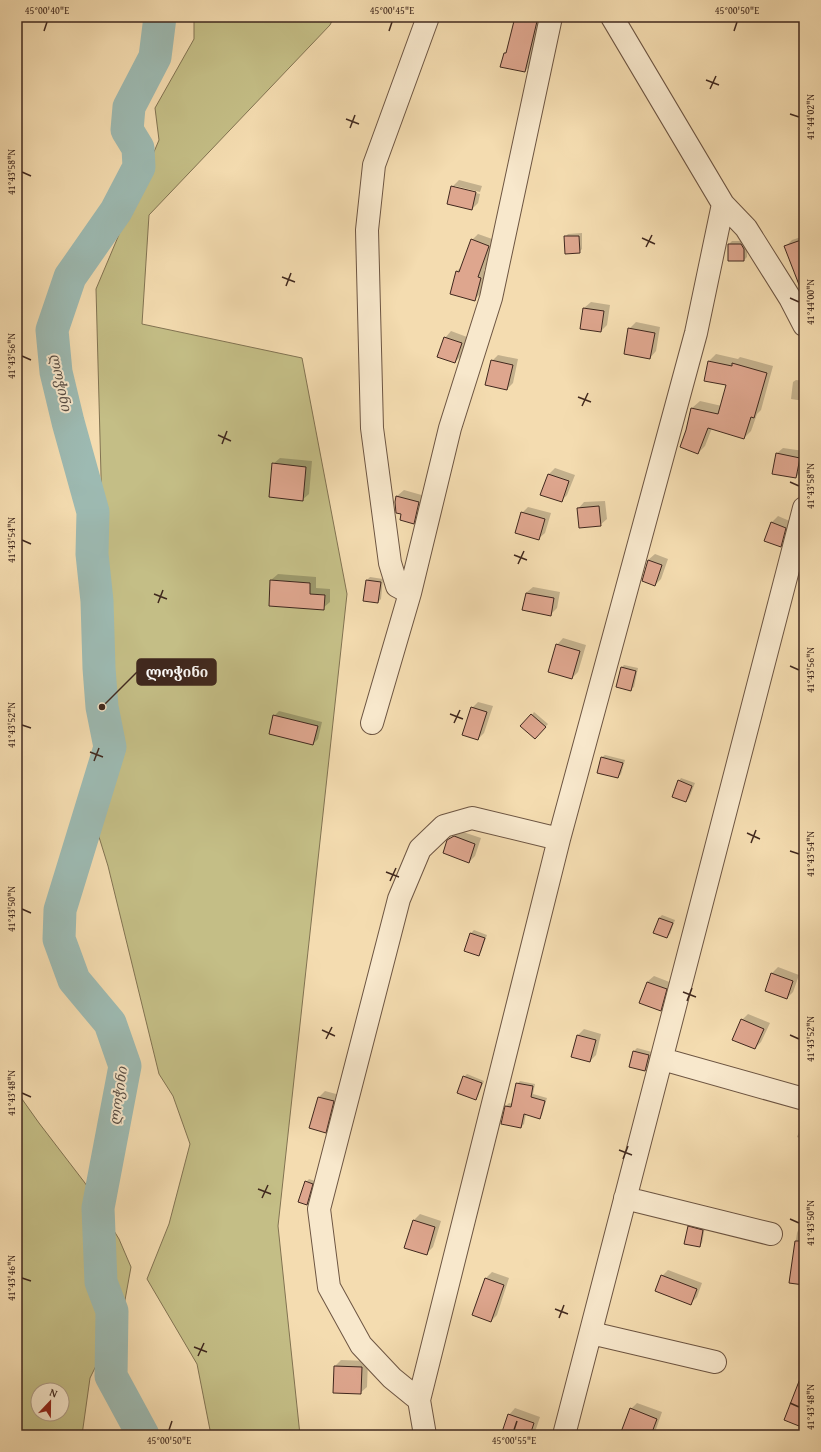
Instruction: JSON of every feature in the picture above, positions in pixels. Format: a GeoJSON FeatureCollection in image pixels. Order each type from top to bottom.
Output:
{"type":"FeatureCollection","features":[{"type":"Feature","properties":{"kind":"street"},"geometry":{"type":"LineString","coordinates":[[410,594],[397,586],[390,562],[372,428],[368,230],[374,165],[428,17]]}},
{"type":"Feature","properties":{"kind":"street"},"geometry":{"type":"LineString","coordinates":[[372,723],[410,594],[450,428],[491,298],[551,17]]}},
{"type":"Feature","properties":{"kind":"street"},"geometry":{"type":"LineString","coordinates":[[612,17],[723,204],[746,228],[790,298],[804,325]]}},
{"type":"Feature","properties":{"kind":"street"},"geometry":{"type":"LineString","coordinates":[[425,1435],[418,1400],[559,839],[696,333],[723,204]]}},
{"type":"Feature","properties":{"kind":"street"},"geometry":{"type":"LineString","coordinates":[[564,1435],[804,508]]}},
{"type":"Feature","properties":{"kind":"street"},"geometry":{"type":"LineString","coordinates":[[418,1400],[392,1378],[361,1345],[329,1287],[319,1209],[399,899],[420,849],[444,826],[472,818],[559,839]]}},
{"type":"Feature","properties":{"kind":"street"},"geometry":{"type":"LineString","coordinates":[[662,1058],[804,1099]]}},
{"type":"Feature","properties":{"kind":"street"},"geometry":{"type":"LineString","coordinates":[[625,1198],[770,1234]]}},
{"type":"Feature","properties":{"kind":"street"},"geometry":{"type":"LineString","coordinates":[[591,1332],[715,1362]]}},
{"type":"Feature","properties":{"kind":"shaded area"},"geometry":{"type":"Polygon","coordinates":[[[194,17],[334,17],[330,25],[149,215],[142,324],[302,358],[347,594],[278,1226],[300,1435],[211,1435],[197,1364],[147,1279],[169,1224],[190,1144],[173,1096],[159,1074],[108,866],[95,824],[119,745],[102,512],[96,289],[159,140],[155,108],[194,39],[194,17]]]}},
{"type":"Feature","properties":{"kind":"shaded area"},"geometry":{"type":"Polygon","coordinates":[[[17,1092],[85,1183],[119,1239],[131,1267],[123,1311],[90,1378],[82,1435],[17,1435],[17,1092]]]}},
{"type":"Feature","properties":{"kind":"building"},"geometry":{"type":"Polygon","coordinates":[[[515,17],[538,17],[525,72],[500,67],[504,53],[506,53],[515,17]]]}},
{"type":"Feature","properties":{"kind":"building"},"geometry":{"type":"Polygon","coordinates":[[[451,186],[476,192],[472,210],[447,204],[451,186]]]}},
{"type":"Feature","properties":{"kind":"building"},"geometry":{"type":"Polygon","coordinates":[[[564,236],[579,236],[580,253],[565,254],[564,236]]]}},
{"type":"Feature","properties":{"kind":"building"},"geometry":{"type":"Polygon","coordinates":[[[471,239],[489,246],[478,277],[481,278],[475,301],[450,294],[456,271],[459,272],[471,239]]]}},
{"type":"Feature","properties":{"kind":"building"},"geometry":{"type":"Polygon","coordinates":[[[804,239],[804,295],[803,295],[784,246],[804,239]]]}},
{"type":"Feature","properties":{"kind":"building"},"geometry":{"type":"Polygon","coordinates":[[[728,244],[741,244],[744,249],[744,261],[728,261],[728,244]]]}},
{"type":"Feature","properties":{"kind":"building"},"geometry":{"type":"Polygon","coordinates":[[[583,308],[604,311],[601,332],[580,329],[583,308]]]}},
{"type":"Feature","properties":{"kind":"building"},"geometry":{"type":"Polygon","coordinates":[[[628,328],[655,333],[650,359],[624,354],[628,328]]]}},
{"type":"Feature","properties":{"kind":"building"},"geometry":{"type":"Polygon","coordinates":[[[444,337],[462,343],[455,363],[437,357],[444,337]]]}},
{"type":"Feature","properties":{"kind":"building"},"geometry":{"type":"Polygon","coordinates":[[[491,360],[513,365],[507,390],[485,385],[491,360]]]}},
{"type":"Feature","properties":{"kind":"building"},"geometry":{"type":"Polygon","coordinates":[[[708,361],[732,366],[732,363],[767,373],[754,418],[751,417],[744,439],[708,428],[698,454],[680,447],[691,408],[718,414],[726,385],[704,381],[708,361]]]}},
{"type":"Feature","properties":{"kind":"building"},"geometry":{"type":"Polygon","coordinates":[[[776,453],[800,458],[796,478],[772,474],[776,453]]]}},
{"type":"Feature","properties":{"kind":"building"},"geometry":{"type":"Polygon","coordinates":[[[272,463],[306,467],[303,501],[269,497],[272,463]]]}},
{"type":"Feature","properties":{"kind":"building"},"geometry":{"type":"Polygon","coordinates":[[[548,474],[569,481],[562,502],[540,495],[548,474]]]}},
{"type":"Feature","properties":{"kind":"building"},"geometry":{"type":"Polygon","coordinates":[[[396,496],[419,502],[414,524],[400,520],[401,514],[396,513],[396,496]]]}},
{"type":"Feature","properties":{"kind":"building"},"geometry":{"type":"Polygon","coordinates":[[[599,506],[601,526],[579,528],[577,508],[599,506]]]}},
{"type":"Feature","properties":{"kind":"building"},"geometry":{"type":"Polygon","coordinates":[[[521,512],[545,519],[539,540],[515,533],[521,512]]]}},
{"type":"Feature","properties":{"kind":"building"},"geometry":{"type":"Polygon","coordinates":[[[771,522],[786,528],[781,547],[764,541],[771,522]]]}},
{"type":"Feature","properties":{"kind":"building"},"geometry":{"type":"Polygon","coordinates":[[[648,560],[662,565],[655,586],[642,581],[648,560]]]}},
{"type":"Feature","properties":{"kind":"building"},"geometry":{"type":"Polygon","coordinates":[[[270,580],[310,583],[310,594],[325,595],[324,610],[269,606],[270,580]]]}},
{"type":"Feature","properties":{"kind":"building"},"geometry":{"type":"Polygon","coordinates":[[[366,580],[381,582],[378,603],[363,601],[366,580]]]}},
{"type":"Feature","properties":{"kind":"building"},"geometry":{"type":"Polygon","coordinates":[[[526,593],[554,598],[551,616],[522,610],[526,593]]]}},
{"type":"Feature","properties":{"kind":"building"},"geometry":{"type":"Polygon","coordinates":[[[556,644],[580,651],[572,679],[548,672],[556,644]]]}},
{"type":"Feature","properties":{"kind":"building"},"geometry":{"type":"Polygon","coordinates":[[[621,667],[636,671],[631,691],[616,687],[621,667]]]}},
{"type":"Feature","properties":{"kind":"building"},"geometry":{"type":"Polygon","coordinates":[[[471,707],[487,712],[478,740],[462,735],[471,707]]]}},
{"type":"Feature","properties":{"kind":"building"},"geometry":{"type":"Polygon","coordinates":[[[531,714],[546,727],[535,739],[520,726],[531,714]]]}},
{"type":"Feature","properties":{"kind":"building"},"geometry":{"type":"Polygon","coordinates":[[[273,715],[318,726],[313,745],[269,734],[273,715]]]}},
{"type":"Feature","properties":{"kind":"building"},"geometry":{"type":"Polygon","coordinates":[[[601,757],[623,763],[618,778],[597,773],[601,757]]]}},
{"type":"Feature","properties":{"kind":"building"},"geometry":{"type":"Polygon","coordinates":[[[678,780],[692,786],[686,802],[672,797],[678,780]]]}},
{"type":"Feature","properties":{"kind":"building"},"geometry":{"type":"Polygon","coordinates":[[[454,836],[475,844],[469,863],[443,853],[447,840],[454,836]]]}},
{"type":"Feature","properties":{"kind":"building"},"geometry":{"type":"Polygon","coordinates":[[[659,918],[673,923],[667,938],[653,933],[659,918]]]}},
{"type":"Feature","properties":{"kind":"building"},"geometry":{"type":"Polygon","coordinates":[[[470,933],[485,938],[479,956],[464,951],[470,933]]]}},
{"type":"Feature","properties":{"kind":"building"},"geometry":{"type":"Polygon","coordinates":[[[771,973],[793,981],[787,999],[765,991],[771,973]]]}},
{"type":"Feature","properties":{"kind":"building"},"geometry":{"type":"Polygon","coordinates":[[[647,982],[667,989],[661,1011],[639,1003],[647,982]]]}},
{"type":"Feature","properties":{"kind":"building"},"geometry":{"type":"Polygon","coordinates":[[[741,1019],[764,1029],[755,1049],[732,1040],[741,1019]]]}},
{"type":"Feature","properties":{"kind":"building"},"geometry":{"type":"Polygon","coordinates":[[[577,1035],[596,1040],[590,1062],[571,1057],[577,1035]]]}},
{"type":"Feature","properties":{"kind":"building"},"geometry":{"type":"Polygon","coordinates":[[[633,1051],[649,1055],[645,1071],[629,1067],[633,1051]]]}},
{"type":"Feature","properties":{"kind":"building"},"geometry":{"type":"Polygon","coordinates":[[[463,1076],[482,1083],[476,1100],[457,1093],[463,1076]]]}},
{"type":"Feature","properties":{"kind":"building"},"geometry":{"type":"Polygon","coordinates":[[[516,1083],[533,1086],[531,1097],[545,1101],[540,1119],[524,1114],[521,1128],[501,1124],[505,1106],[511,1107],[516,1083]]]}},
{"type":"Feature","properties":{"kind":"building"},"geometry":{"type":"Polygon","coordinates":[[[318,1097],[334,1101],[326,1133],[309,1128],[318,1097]]]}},
{"type":"Feature","properties":{"kind":"building"},"geometry":{"type":"Polygon","coordinates":[[[305,1181],[313,1184],[307,1205],[298,1202],[305,1181]]]}},
{"type":"Feature","properties":{"kind":"building"},"geometry":{"type":"Polygon","coordinates":[[[413,1220],[435,1227],[427,1255],[404,1248],[413,1220]]]}},
{"type":"Feature","properties":{"kind":"building"},"geometry":{"type":"Polygon","coordinates":[[[688,1226],[703,1230],[700,1247],[684,1244],[688,1226]]]}},
{"type":"Feature","properties":{"kind":"building"},"geometry":{"type":"Polygon","coordinates":[[[795,1241],[804,1241],[804,1285],[789,1283],[795,1241]]]}},
{"type":"Feature","properties":{"kind":"building"},"geometry":{"type":"Polygon","coordinates":[[[661,1275],[697,1289],[691,1305],[655,1291],[661,1275]]]}},
{"type":"Feature","properties":{"kind":"building"},"geometry":{"type":"Polygon","coordinates":[[[485,1278],[504,1285],[491,1322],[472,1315],[485,1278]]]}},
{"type":"Feature","properties":{"kind":"building"},"geometry":{"type":"Polygon","coordinates":[[[334,1366],[362,1367],[361,1394],[333,1393],[334,1366]]]}},
{"type":"Feature","properties":{"kind":"building"},"geometry":{"type":"Polygon","coordinates":[[[804,1371],[804,1428],[784,1420],[804,1371]]]}},
{"type":"Feature","properties":{"kind":"building"},"geometry":{"type":"Polygon","coordinates":[[[630,1408],[657,1419],[651,1435],[629,1435],[621,1432],[630,1408]]]}},
{"type":"Feature","properties":{"kind":"building"},"geometry":{"type":"Polygon","coordinates":[[[508,1414],[534,1423],[530,1435],[501,1435],[508,1414]]]}},
{"type":"Feature","properties":{"kind":"waterway","name":"ლოჭინი"},"geometry":{"type":"LineString","coordinates":[[143,1435],[111,1376],[112,1311],[101,1282],[98,1208],[125,1066],[110,1023],[74,980],[59,939],[60,910],[110,747],[102,707],[99,668],[97,601],[92,554],[93,512],[56,372],[52,330],[70,277],[116,211],[139,167],[138,148],[127,130],[129,107],[155,57],[160,17]]}},
{"type":"Feature","properties":{"kind":"place","name":"ლოჭინი"},"geometry":{"type":"Point","coordinates":[102,707]}}]}
